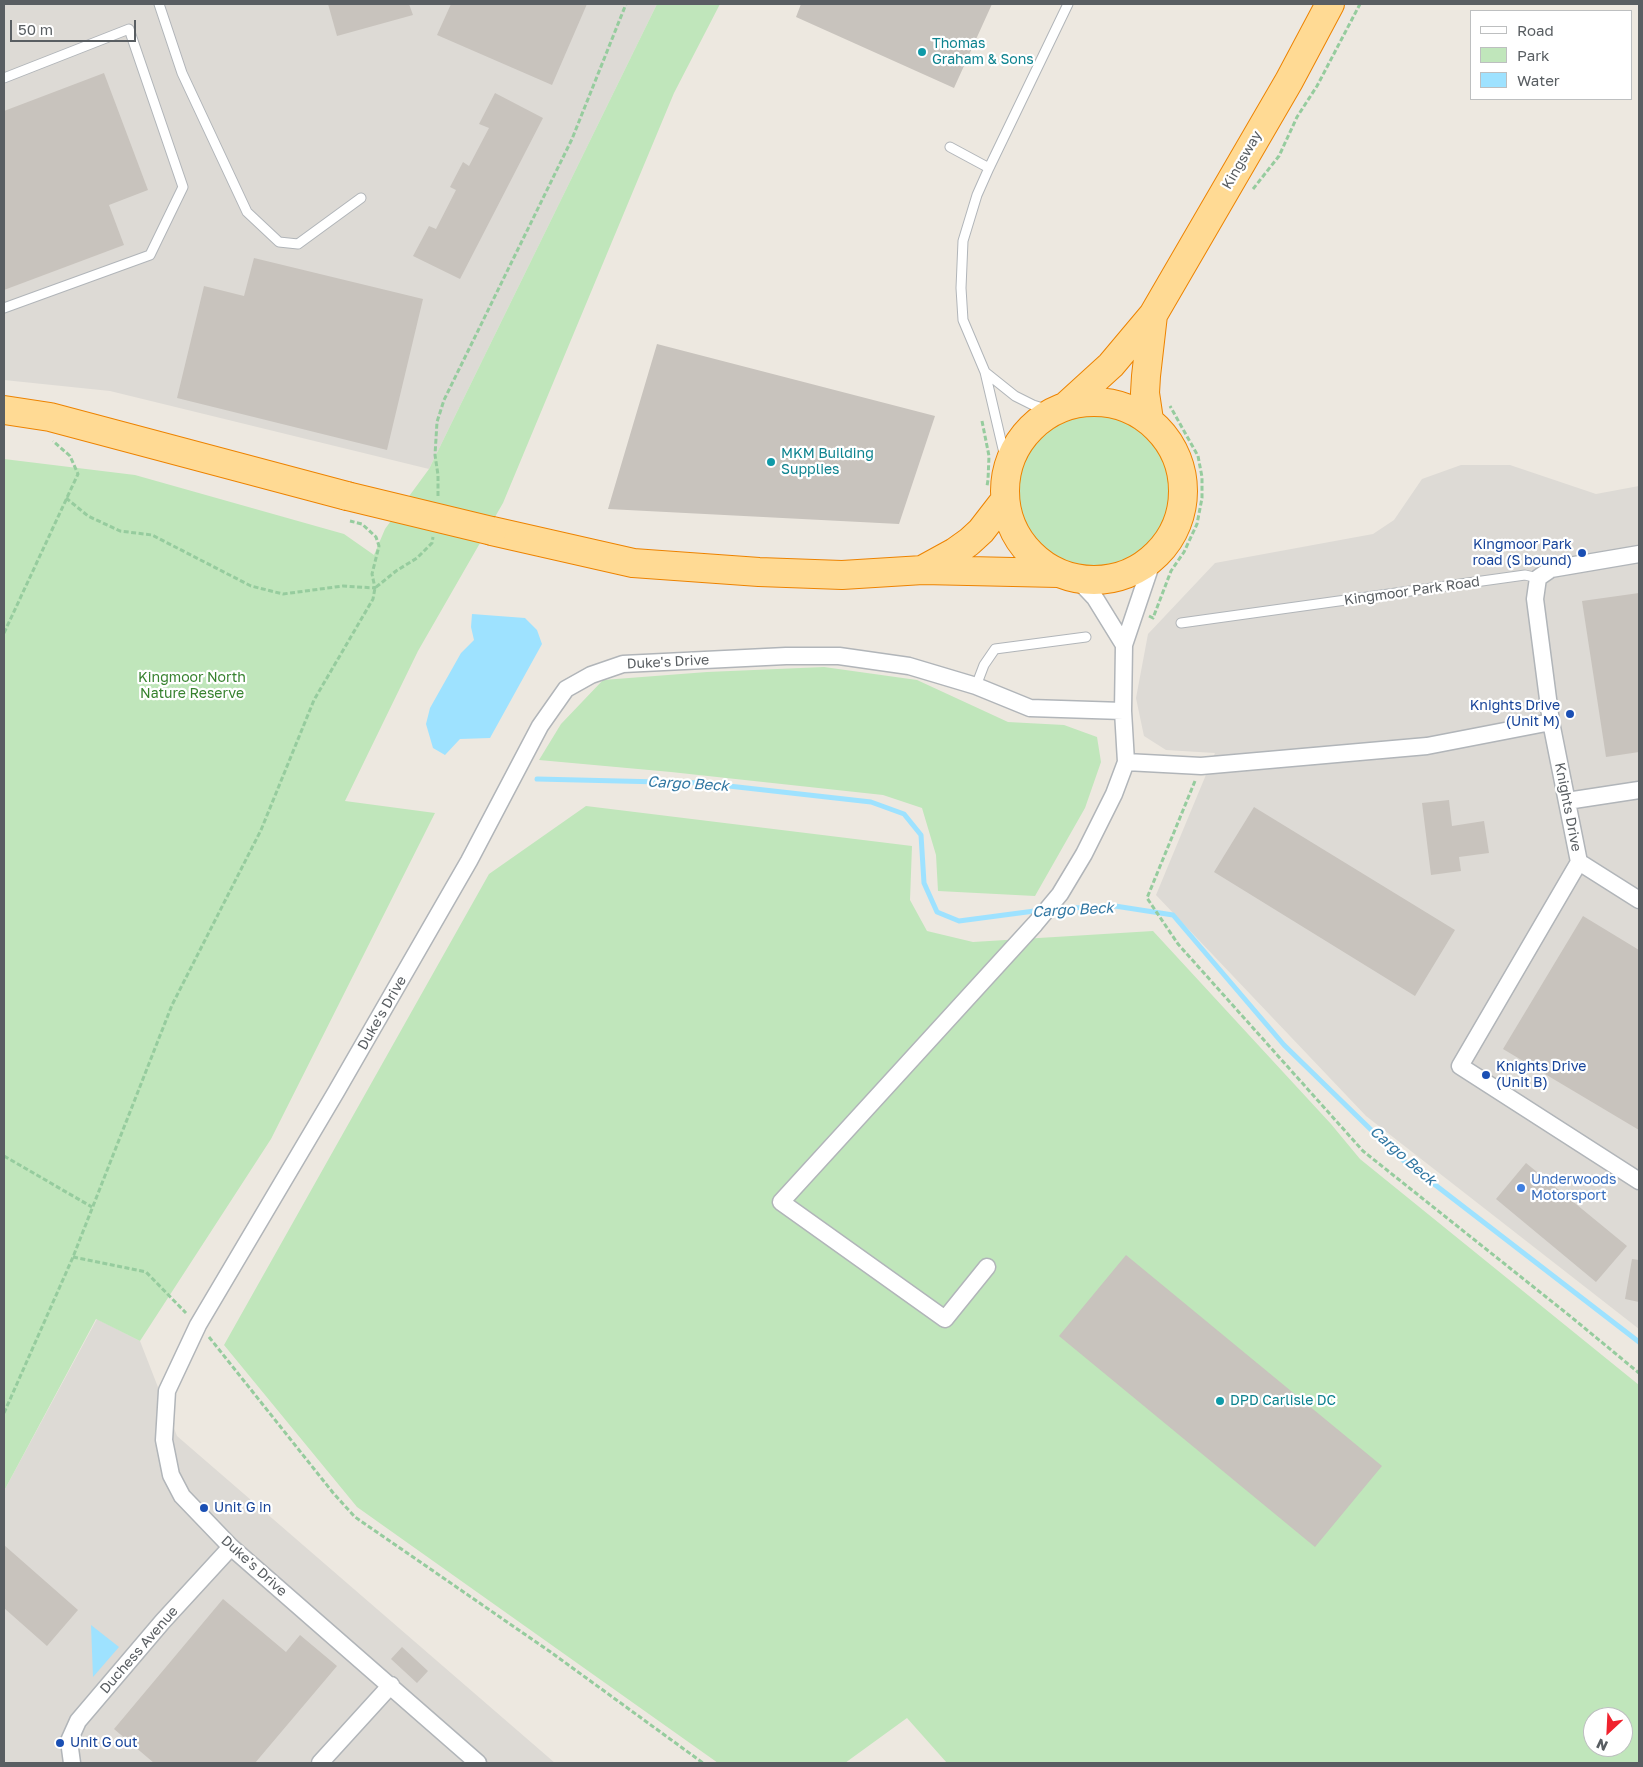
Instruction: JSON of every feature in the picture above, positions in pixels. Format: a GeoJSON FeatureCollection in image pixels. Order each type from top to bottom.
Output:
{"type":"FeatureCollection","features":[{"type":"Feature","properties":{"kind":"highway","name":"Kingsway"},"geometry":{"type":"LineString","coordinates":[[1059,409],[1111,365],[1153,315],[1288,81],[1330,4]]}},
{"type":"Feature","properties":{"kind":"highway","name":"Kingsway"},"geometry":{"type":"LineString","coordinates":[[1149,420],[1146,376],[1153,315]]}},
{"type":"Feature","properties":{"kind":"highway"},"geometry":{"type":"LineString","coordinates":[[4,410],[50,417],[346,508],[492,531],[633,562],[759,572],[842,575],[923,570],[1068,576],[1105,580],[1130,574],[1153,560],[1170,539],[1178,523],[1181,515],[1184,488],[1180,462],[1167,439],[1149,420],[1130,409],[1109,402],[1087,402],[1059,409],[1035,424],[1020,440],[1008,466],[1005,480],[1005,500],[1010,523],[1021,544],[1038,561],[1068,576]]}},
{"type":"Feature","properties":{"kind":"highway"},"geometry":{"type":"LineString","coordinates":[[923,570],[969,542],[981,531],[1005,500]]}},
{"type":"Feature","properties":{"kind":"street","name":"Kingmoor Park Road"},"geometry":{"type":"LineString","coordinates":[[1538,578],[1551,569],[1639,554]]}},
{"type":"Feature","properties":{"kind":"street"},"geometry":{"type":"LineString","coordinates":[[987,1267],[945,1319],[781,1202],[1035,924],[1060,894],[1088,846],[1114,794],[1126,762],[1122,711],[1124,645],[1153,560]]}},
{"type":"Feature","properties":{"kind":"street"},"geometry":{"type":"LineString","coordinates":[[1068,576],[1095,598],[1124,645]]}},
{"type":"Feature","properties":{"kind":"street","name":"Knights Drive"},"geometry":{"type":"LineString","coordinates":[[1538,578],[1535,599],[1551,722],[1579,862],[1460,1066],[1639,1181]]}},
{"type":"Feature","properties":{"kind":"street","name":"Duke's Drive"},"geometry":{"type":"LineString","coordinates":[[478,1763],[231,1547],[182,1496],[171,1475],[164,1440],[166,1391],[198,1325],[336,1092],[459,878],[540,726],[566,689],[590,675],[623,664],[786,656],[839,656],[908,666],[976,686],[1030,708],[1122,711]]}},
{"type":"Feature","properties":{"kind":"street"},"geometry":{"type":"LineString","coordinates":[[1126,762],[1201,766],[1427,746],[1551,722]]}},
{"type":"Feature","properties":{"kind":"street"},"geometry":{"type":"LineString","coordinates":[[1567,801],[1639,790]]}},
{"type":"Feature","properties":{"kind":"street"},"geometry":{"type":"LineString","coordinates":[[1579,862],[1639,900]]}},
{"type":"Feature","properties":{"kind":"street","name":"Duchess Avenue"},"geometry":{"type":"LineString","coordinates":[[72,1763],[69,1741],[78,1721],[163,1621],[231,1547]]}},
{"type":"Feature","properties":{"kind":"street"},"geometry":{"type":"LineString","coordinates":[[320,1763],[391,1685]]}},
{"type":"Feature","properties":{"kind":"lane"},"geometry":{"type":"LineString","coordinates":[[159,4],[182,73],[246,212],[279,242],[298,244],[361,198]]}},
{"type":"Feature","properties":{"kind":"lane"},"geometry":{"type":"LineString","coordinates":[[1008,466],[985,372],[963,320],[960,288],[963,241],[977,195],[1068,4]]}},
{"type":"Feature","properties":{"kind":"lane"},"geometry":{"type":"LineString","coordinates":[[4,78],[129,29],[183,187],[150,255],[4,308]]}},
{"type":"Feature","properties":{"kind":"lane"},"geometry":{"type":"LineString","coordinates":[[950,147],[989,168]]}},
{"type":"Feature","properties":{"kind":"lane"},"geometry":{"type":"LineString","coordinates":[[985,372],[1014,396],[1033,406],[1059,409]]}},
{"type":"Feature","properties":{"kind":"lane","name":"Kingmoor Park Road"},"geometry":{"type":"LineString","coordinates":[[1181,623],[1525,575],[1538,578]]}},
{"type":"Feature","properties":{"kind":"lane"},"geometry":{"type":"LineString","coordinates":[[976,686],[984,665],[995,649],[1086,637]]}},
{"type":"Feature","properties":{"kind":"path"},"geometry":{"type":"LineString","coordinates":[[438,501],[438,475],[435,455],[437,422],[444,400],[572,139],[626,4]]}},
{"type":"Feature","properties":{"kind":"path"},"geometry":{"type":"LineString","coordinates":[[1249,196],[1279,156],[1297,117],[1317,86],[1360,4]]}},
{"type":"Feature","properties":{"kind":"path"},"geometry":{"type":"LineString","coordinates":[[1135,611],[1152,618],[1170,571],[1184,552],[1197,524],[1202,498],[1202,477],[1198,456],[1167,400]]}},
{"type":"Feature","properties":{"kind":"path"},"geometry":{"type":"LineString","coordinates":[[4,633],[78,474],[70,456],[52,440]]}},
{"type":"Feature","properties":{"kind":"path"},"geometry":{"type":"LineString","coordinates":[[66,498],[88,516],[120,531],[152,535],[251,586],[282,594],[343,586],[375,588],[396,571],[417,558],[432,543],[433,535]]}},
{"type":"Feature","properties":{"kind":"path"},"geometry":{"type":"LineString","coordinates":[[4,1414],[73,1257],[172,1005],[261,830],[314,700],[372,599],[375,588],[372,574],[379,546],[376,536],[346,508]]}},
{"type":"Feature","properties":{"kind":"path"},"geometry":{"type":"LineString","coordinates":[[1201,766],[1147,898],[1178,944],[1363,1151],[1639,1373]]}},
{"type":"Feature","properties":{"kind":"path"},"geometry":{"type":"LineString","coordinates":[[4,1156],[92,1207]]}},
{"type":"Feature","properties":{"kind":"path"},"geometry":{"type":"LineString","coordinates":[[73,1257],[146,1272],[173,1298]]}},
{"type":"Feature","properties":{"kind":"path"},"geometry":{"type":"LineString","coordinates":[[198,1325],[355,1518],[552,1654],[703,1763]]}},
{"type":"Feature","properties":{"kind":"shaded area"},"geometry":{"type":"Polygon","coordinates":[[[4,4],[657,4],[429,469],[110,391],[4,380],[4,4]]]}},
{"type":"Feature","properties":{"kind":"shaded area"},"geometry":{"type":"Polygon","coordinates":[[[1461,465],[1510,465],[1596,494],[1639,486],[1639,1329],[1366,1116],[1156,895],[1215,753],[1166,750],[1144,736],[1136,698],[1148,634],[1215,563],[1373,534],[1394,520],[1422,479],[1461,465]]]}},
{"type":"Feature","properties":{"kind":"shaded area"},"geometry":{"type":"Polygon","coordinates":[[[97,1319],[140,1341],[177,1436],[555,1763],[4,1763],[4,1491],[97,1319]]]}},
{"type":"Feature","properties":{"kind":"green space","name":"Kingmoor North Nature Reserve"},"geometry":{"type":"Polygon","coordinates":[[[657,4],[720,4],[674,93],[503,503],[418,651],[345,801],[435,813],[271,1139],[140,1341],[96,1319],[4,1491],[4,459],[135,475],[344,534],[374,555],[385,529],[429,469],[657,4]]]}},
{"type":"Feature","properties":{"kind":"green space"},"geometry":{"type":"Polygon","coordinates":[[[1094,415],[1109,416],[1123,420],[1136,427],[1148,437],[1158,449],[1165,462],[1169,476],[1169,506],[1165,520],[1158,533],[1148,545],[1136,555],[1123,562],[1109,566],[1094,567],[1079,566],[1065,562],[1052,555],[1040,545],[1030,533],[1023,520],[1019,506],[1018,491],[1019,476],[1023,462],[1030,449],[1040,437],[1052,427],[1065,420],[1079,416],[1094,415]]]}},
{"type":"Feature","properties":{"kind":"green space"},"geometry":{"type":"Polygon","coordinates":[[[824,667],[917,680],[1008,722],[1064,725],[1097,737],[1101,762],[1085,808],[1035,896],[938,891],[936,855],[922,808],[883,795],[539,760],[561,724],[603,680],[707,672],[824,667]]]}},
{"type":"Feature","properties":{"kind":"green space"},"geometry":{"type":"Polygon","coordinates":[[[586,806],[912,846],[910,900],[927,931],[973,942],[1153,931],[1331,1124],[1360,1159],[1639,1385],[1639,1763],[947,1763],[907,1718],[845,1763],[718,1763],[357,1507],[224,1345],[489,874],[586,806]]]}},
{"type":"Feature","properties":{"kind":"water"},"geometry":{"type":"Polygon","coordinates":[[[472,614],[525,618],[537,630],[542,644],[490,738],[460,739],[445,755],[433,748],[426,724],[430,708],[461,653],[474,640],[471,627],[472,614]]]}},
{"type":"Feature","properties":{"kind":"water"},"geometry":{"type":"Polygon","coordinates":[[[91,1625],[119,1647],[93,1677],[91,1625]]]}},
{"type":"Feature","properties":{"kind":"building"},"geometry":{"type":"Polygon","coordinates":[[[328,4],[409,4],[413,15],[337,36],[328,4]]]}},
{"type":"Feature","properties":{"kind":"building"},"geometry":{"type":"Polygon","coordinates":[[[451,4],[587,4],[552,85],[437,35],[451,4]]]}},
{"type":"Feature","properties":{"kind":"building","name":"Thomas Graham & Sons"},"geometry":{"type":"Polygon","coordinates":[[[801,4],[992,4],[954,88],[796,17],[801,4]]]}},
{"type":"Feature","properties":{"kind":"building"},"geometry":{"type":"Polygon","coordinates":[[[104,73],[148,190],[109,205],[124,245],[4,290],[4,111],[104,73]]]}},
{"type":"Feature","properties":{"kind":"building"},"geometry":{"type":"Polygon","coordinates":[[[495,93],[543,118],[460,279],[413,256],[429,226],[436,229],[456,190],[450,187],[463,162],[469,166],[489,128],[479,124],[495,93]]]}},
{"type":"Feature","properties":{"kind":"building"},"geometry":{"type":"Polygon","coordinates":[[[254,258],[423,299],[387,450],[177,398],[204,286],[244,296],[254,258]]]}},
{"type":"Feature","properties":{"kind":"building","name":"MKM Building Supplies"},"geometry":{"type":"Polygon","coordinates":[[[657,344],[935,416],[899,524],[608,509],[657,344]]]}},
{"type":"Feature","properties":{"kind":"building"},"geometry":{"type":"Polygon","coordinates":[[[1639,593],[1639,752],[1606,757],[1582,601],[1639,593]]]}},
{"type":"Feature","properties":{"kind":"building"},"geometry":{"type":"Polygon","coordinates":[[[1449,800],[1452,826],[1484,821],[1489,853],[1459,857],[1461,871],[1431,875],[1422,803],[1449,800]]]}},
{"type":"Feature","properties":{"kind":"building"},"geometry":{"type":"Polygon","coordinates":[[[1254,807],[1455,930],[1415,996],[1214,872],[1254,807]]]}},
{"type":"Feature","properties":{"kind":"building"},"geometry":{"type":"Polygon","coordinates":[[[1583,916],[1639,950],[1639,1130],[1503,1049],[1583,916]]]}},
{"type":"Feature","properties":{"kind":"building"},"geometry":{"type":"Polygon","coordinates":[[[1526,1163],[1627,1246],[1596,1282],[1496,1199],[1526,1163]]]}},
{"type":"Feature","properties":{"kind":"building","name":"DPD Carlisle DC"},"geometry":{"type":"Polygon","coordinates":[[[1126,1255],[1382,1466],[1315,1547],[1059,1336],[1126,1255]]]}},
{"type":"Feature","properties":{"kind":"building"},"geometry":{"type":"Polygon","coordinates":[[[1632,1259],[1639,1260],[1639,1302],[1625,1299],[1632,1259]]]}},
{"type":"Feature","properties":{"kind":"building"},"geometry":{"type":"Polygon","coordinates":[[[4,1545],[78,1610],[47,1646],[4,1608],[4,1545]]]}},
{"type":"Feature","properties":{"kind":"building"},"geometry":{"type":"Polygon","coordinates":[[[223,1599],[286,1652],[300,1635],[337,1666],[255,1763],[154,1763],[114,1729],[223,1599]]]}},
{"type":"Feature","properties":{"kind":"building"},"geometry":{"type":"Polygon","coordinates":[[[402,1647],[428,1671],[417,1683],[391,1659],[402,1647]]]}},
{"type":"Feature","properties":{"kind":"waterway","name":"Cargo Beck"},"geometry":{"type":"LineString","coordinates":[[537,779],[702,783],[871,802],[904,814],[921,835],[924,883],[937,912],[959,921],[1042,910]]}},
{"type":"Feature","properties":{"kind":"waterway","name":"Cargo Beck"},"geometry":{"type":"LineString","coordinates":[[1052,909],[1115,906],[1173,915],[1284,1045],[1399,1157],[1639,1342]]}},
{"type":"Feature","properties":{"kind":"place","name":"Thomas Graham & Sons"},"geometry":{"type":"Point","coordinates":[922,52]}},
{"type":"Feature","properties":{"kind":"place","name":"MKM Building Supplies"},"geometry":{"type":"Point","coordinates":[771,462]}},
{"type":"Feature","properties":{"kind":"place","name":"Kingmoor Park road (S bound)"},"geometry":{"type":"Point","coordinates":[1582,553]}},
{"type":"Feature","properties":{"kind":"place","name":"Knights Drive (Unit M)"},"geometry":{"type":"Point","coordinates":[1570,714]}},
{"type":"Feature","properties":{"kind":"place","name":"Knights Drive (Unit B)"},"geometry":{"type":"Point","coordinates":[1486,1075]}},
{"type":"Feature","properties":{"kind":"place","name":"Underwoods Motorsport"},"geometry":{"type":"Point","coordinates":[1521,1188]}},
{"type":"Feature","properties":{"kind":"place","name":"DPD Carlisle DC"},"geometry":{"type":"Point","coordinates":[1220,1401]}},
{"type":"Feature","properties":{"kind":"place","name":"Unit G in"},"geometry":{"type":"Point","coordinates":[204,1508]}},
{"type":"Feature","properties":{"kind":"place","name":"Unit G out"},"geometry":{"type":"Point","coordinates":[60,1743]}}]}
